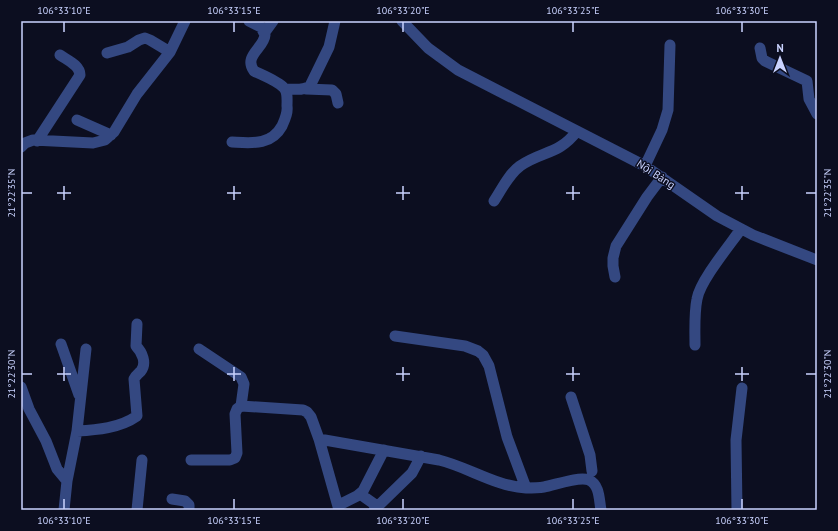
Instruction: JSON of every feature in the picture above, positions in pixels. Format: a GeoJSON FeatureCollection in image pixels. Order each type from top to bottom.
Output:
{"type":"FeatureCollection","features":[{"type":"Feature","properties":{"kind":"street"},"geometry":{"type":"LineString","coordinates":[[21,147],[29,141],[37,140],[93,143],[102,142],[111,135],[137,94],[170,52],[185,21]]}},
{"type":"Feature","properties":{"kind":"street"},"geometry":{"type":"LineString","coordinates":[[249,21],[261,27],[265,32]]}},
{"type":"Feature","properties":{"kind":"street"},"geometry":{"type":"LineString","coordinates":[[232,142],[262,142],[276,134],[287,114],[285,89],[281,85],[254,71],[251,66],[251,59],[265,40],[265,32],[272,21]]}},
{"type":"Feature","properties":{"kind":"street"},"geometry":{"type":"LineString","coordinates":[[306,89],[312,84],[329,47],[335,21]]}},
{"type":"Feature","properties":{"kind":"street","name":"Nội Bàng"},"geometry":{"type":"LineString","coordinates":[[402,21],[428,48],[442,60],[458,70],[645,166],[717,216],[741,229],[817,260]]}},
{"type":"Feature","properties":{"kind":"street"},"geometry":{"type":"LineString","coordinates":[[107,53],[128,48],[139,40],[145,38],[170,52]]}},
{"type":"Feature","properties":{"kind":"street"},"geometry":{"type":"LineString","coordinates":[[645,166],[662,130],[666,117],[669,101],[670,45]]}},
{"type":"Feature","properties":{"kind":"street"},"geometry":{"type":"LineString","coordinates":[[760,48],[762,58],[765,61],[807,81],[809,99],[817,114]]}},
{"type":"Feature","properties":{"kind":"street"},"geometry":{"type":"LineString","coordinates":[[37,140],[80,75],[80,70],[60,55]]}},
{"type":"Feature","properties":{"kind":"street"},"geometry":{"type":"LineString","coordinates":[[285,89],[332,90],[336,94],[338,103]]}},
{"type":"Feature","properties":{"kind":"street"},"geometry":{"type":"LineString","coordinates":[[77,120],[111,135]]}},
{"type":"Feature","properties":{"kind":"street"},"geometry":{"type":"LineString","coordinates":[[494,201],[510,176],[518,168],[527,162],[562,147],[577,131]]}},
{"type":"Feature","properties":{"kind":"street"},"geometry":{"type":"LineString","coordinates":[[615,277],[612,266],[616,246],[647,197],[662,177]]}},
{"type":"Feature","properties":{"kind":"street"},"geometry":{"type":"LineString","coordinates":[[694,346],[698,294],[741,229]]}},
{"type":"Feature","properties":{"kind":"street"},"geometry":{"type":"LineString","coordinates":[[77,431],[98,430],[124,423],[137,416],[134,379],[136,374],[142,368],[143,356],[142,352],[136,346],[137,324]]}},
{"type":"Feature","properties":{"kind":"street"},"geometry":{"type":"LineString","coordinates":[[395,336],[465,346],[472,348],[482,355],[489,366],[507,437],[526,488]]}},
{"type":"Feature","properties":{"kind":"street"},"geometry":{"type":"LineString","coordinates":[[61,344],[80,398]]}},
{"type":"Feature","properties":{"kind":"street"},"geometry":{"type":"LineString","coordinates":[[64,510],[67,481],[77,431],[86,349]]}},
{"type":"Feature","properties":{"kind":"street"},"geometry":{"type":"LineString","coordinates":[[199,349],[241,377],[244,384],[244,406]]}},
{"type":"Feature","properties":{"kind":"street"},"geometry":{"type":"LineString","coordinates":[[21,387],[57,469],[67,481]]}},
{"type":"Feature","properties":{"kind":"street"},"geometry":{"type":"LineString","coordinates":[[736,510],[736,440],[742,388]]}},
{"type":"Feature","properties":{"kind":"street"},"geometry":{"type":"LineString","coordinates":[[571,397],[590,455],[593,477],[598,490],[601,510]]}},
{"type":"Feature","properties":{"kind":"street"},"geometry":{"type":"LineString","coordinates":[[191,460],[230,460],[234,458],[237,453],[236,414],[237,410],[244,406],[271,409],[300,409],[305,411],[311,417],[339,508],[360,494],[364,489],[384,450]]}},
{"type":"Feature","properties":{"kind":"street"},"geometry":{"type":"LineString","coordinates":[[319,439],[421,456],[455,465],[505,485],[526,488],[542,487],[580,479],[589,480],[593,477]]}},
{"type":"Feature","properties":{"kind":"street"},"geometry":{"type":"LineString","coordinates":[[360,494],[375,508],[412,474],[421,456]]}},
{"type":"Feature","properties":{"kind":"street"},"geometry":{"type":"LineString","coordinates":[[137,510],[142,460]]}},
{"type":"Feature","properties":{"kind":"street"},"geometry":{"type":"LineString","coordinates":[[172,499],[185,501],[189,505],[189,510]]}}]}
